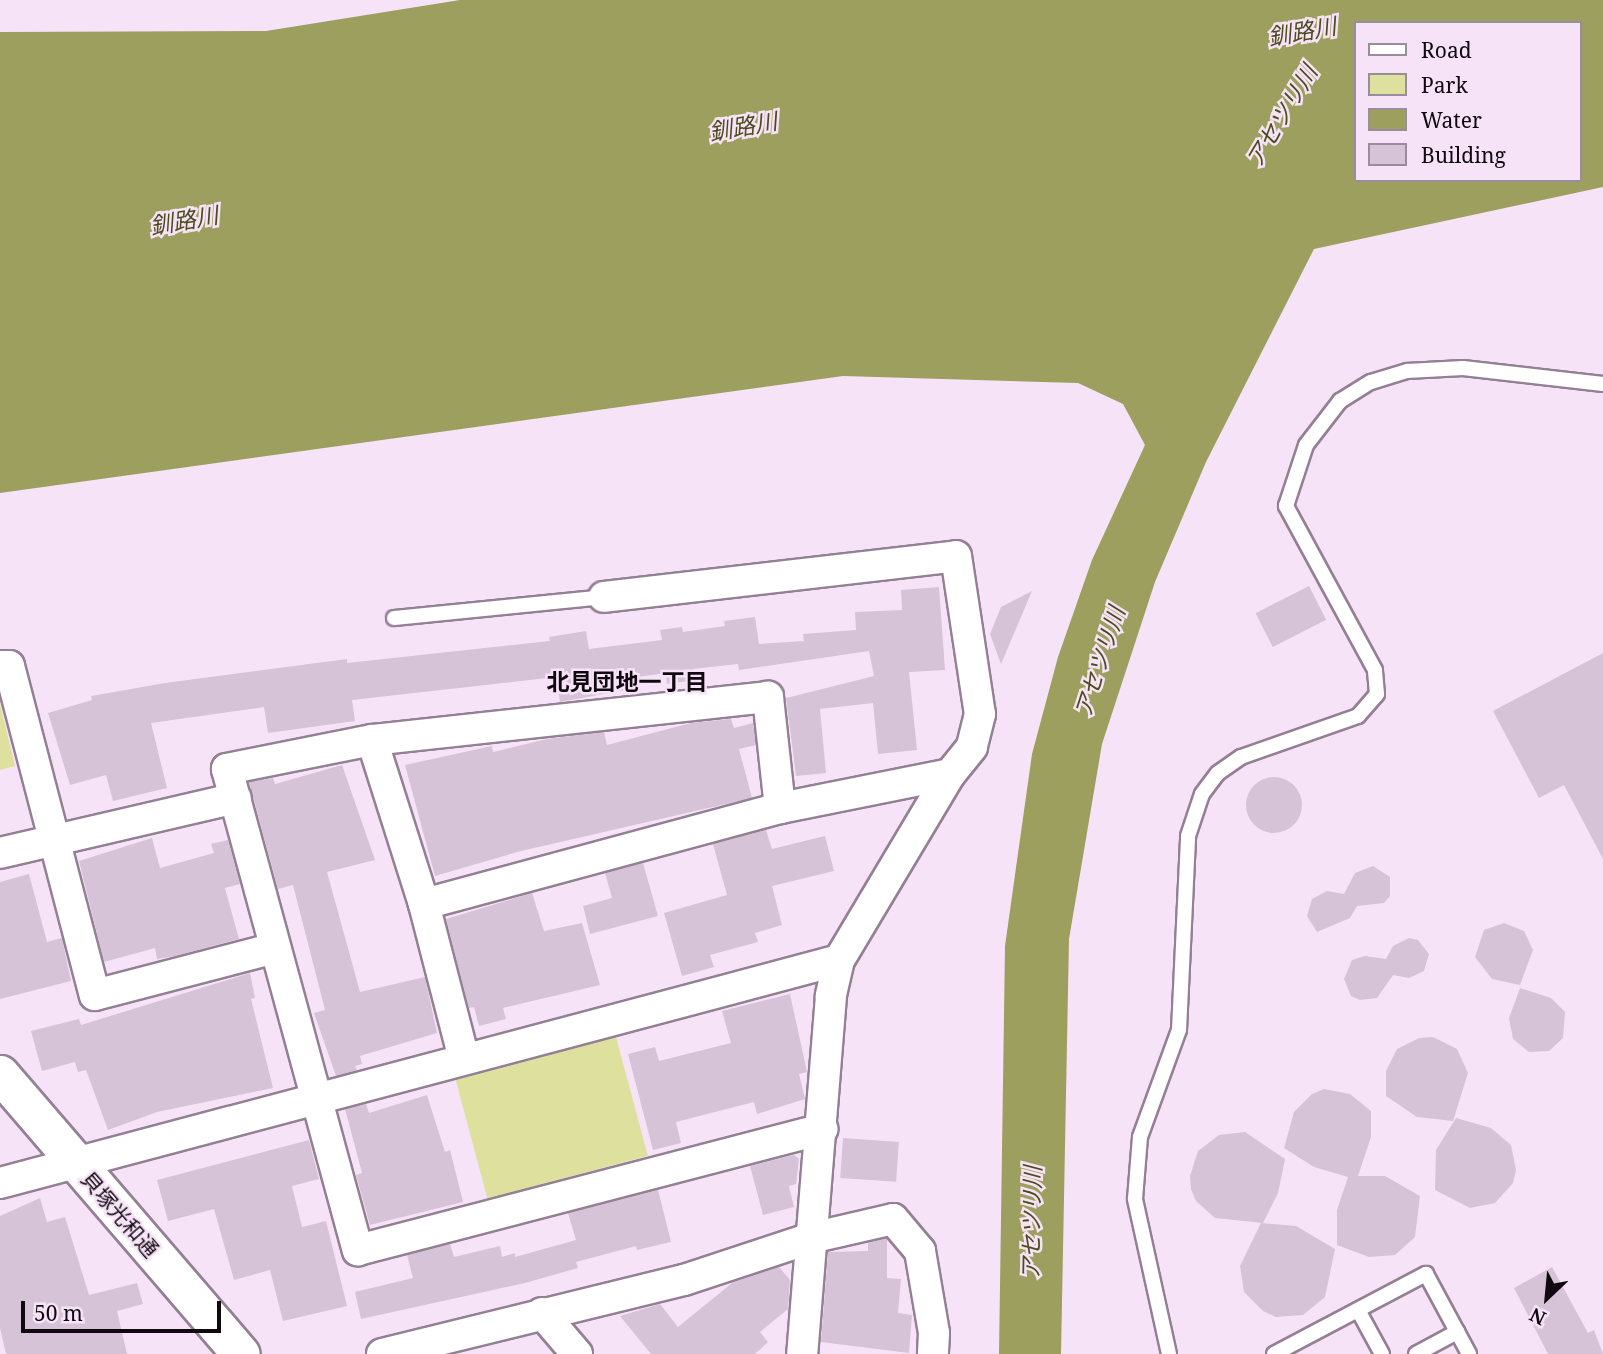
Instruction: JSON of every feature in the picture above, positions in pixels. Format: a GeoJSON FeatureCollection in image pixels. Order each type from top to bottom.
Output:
{"type":"FeatureCollection","features":[{"type":"Feature","properties":{"kind":"street"},"geometry":{"type":"LineString","coordinates":[[604,597],[956,556],[980,713],[972,747],[950,775],[839,960],[831,996],[823,1129],[802,1354]]}},
{"type":"Feature","properties":{"kind":"street"},"geometry":{"type":"LineString","coordinates":[[0,666],[9,666],[94,995],[275,948]]}},
{"type":"Feature","properties":{"kind":"street"},"geometry":{"type":"LineString","coordinates":[[780,808],[768,697],[372,740],[227,769],[358,1250],[823,1129]]}},
{"type":"Feature","properties":{"kind":"street"},"geometry":{"type":"LineString","coordinates":[[372,740],[424,904],[464,1059]]}},
{"type":"Feature","properties":{"kind":"street"},"geometry":{"type":"LineString","coordinates":[[424,904],[780,808],[950,775]]}},
{"type":"Feature","properties":{"kind":"street"},"geometry":{"type":"LineString","coordinates":[[0,853],[236,798]]}},
{"type":"Feature","properties":{"kind":"street"},"geometry":{"type":"LineString","coordinates":[[0,1183],[839,960]]}},
{"type":"Feature","properties":{"kind":"street","name":"貝塚光和通"},"geometry":{"type":"LineString","coordinates":[[0,1073],[242,1354]]}},
{"type":"Feature","properties":{"kind":"street"},"geometry":{"type":"LineString","coordinates":[[382,1354],[684,1280],[811,1238],[893,1219],[920,1251],[934,1333],[933,1354]]}},
{"type":"Feature","properties":{"kind":"street"},"geometry":{"type":"LineString","coordinates":[[542,1313],[577,1354]]}},
{"type":"Feature","properties":{"kind":"lane"},"geometry":{"type":"LineString","coordinates":[[1169,1354],[1135,1199],[1140,1137],[1179,1030],[1188,836],[1202,794],[1218,773],[1241,757],[1358,716],[1377,694],[1375,670],[1286,506],[1306,445],[1339,401],[1371,383],[1407,371],[1463,368],[1603,384]]}},
{"type":"Feature","properties":{"kind":"lane"},"geometry":{"type":"LineString","coordinates":[[394,618],[604,597]]}},
{"type":"Feature","properties":{"kind":"lane"},"geometry":{"type":"LineString","coordinates":[[1274,1354],[1426,1273],[1469,1354]]}},
{"type":"Feature","properties":{"kind":"lane"},"geometry":{"type":"LineString","coordinates":[[1358,1310],[1382,1354]]}},
{"type":"Feature","properties":{"kind":"lane"},"geometry":{"type":"LineString","coordinates":[[1416,1354],[1457,1332]]}},
{"type":"Feature","properties":{"kind":"green space"},"geometry":{"type":"Polygon","coordinates":[[[0,704],[15,766],[0,770],[0,704]]]}},
{"type":"Feature","properties":{"kind":"green space"},"geometry":{"type":"Polygon","coordinates":[[[616,1037],[648,1156],[487,1199],[456,1080],[616,1037]]]}},
{"type":"Feature","properties":{"kind":"water"},"geometry":{"type":"Polygon","coordinates":[[[460,0],[1603,0],[1603,187],[1314,249],[1206,462],[1155,582],[1102,744],[1069,939],[1061,1354],[999,1354],[1005,946],[1032,754],[1058,657],[1092,560],[1145,445],[1123,404],[1078,383],[843,376],[0,493],[0,32],[266,31],[460,0]]]}},
{"type":"Feature","properties":{"kind":"building"},"geometry":{"type":"Polygon","coordinates":[[[1309,586],[1326,620],[1273,647],[1256,613],[1309,586]]]}},
{"type":"Feature","properties":{"kind":"building"},"geometry":{"type":"Polygon","coordinates":[[[939,587],[945,670],[909,672],[917,750],[878,754],[873,703],[820,709],[826,773],[796,776],[786,698],[874,676],[869,651],[739,670],[738,664],[693,669],[695,680],[667,684],[666,673],[623,679],[625,690],[560,702],[556,677],[352,700],[355,721],[268,733],[264,707],[151,723],[167,788],[113,801],[106,775],[70,785],[48,713],[92,700],[91,696],[165,683],[347,659],[347,663],[550,641],[549,637],[586,631],[589,649],[662,640],[660,630],[682,627],[683,632],[725,626],[724,621],[755,617],[759,644],[804,641],[803,634],[856,630],[855,612],[902,610],[901,590],[939,587]]]}},
{"type":"Feature","properties":{"kind":"building"},"geometry":{"type":"Polygon","coordinates":[[[1032,591],[1001,664],[990,634],[1001,607],[1032,591]]]}},
{"type":"Feature","properties":{"kind":"building"},"geometry":{"type":"Polygon","coordinates":[[[1603,653],[1603,859],[1564,785],[1539,798],[1493,711],[1603,653]]]}},
{"type":"Feature","properties":{"kind":"building"},"geometry":{"type":"Polygon","coordinates":[[[731,719],[734,728],[753,723],[756,745],[739,749],[752,798],[521,851],[435,876],[405,765],[492,746],[493,752],[547,739],[604,732],[607,745],[691,723],[731,719]]]}},
{"type":"Feature","properties":{"kind":"building"},"geometry":{"type":"Polygon","coordinates":[[[342,765],[375,860],[327,872],[360,992],[425,977],[437,1033],[360,1056],[362,1064],[355,1066],[357,1070],[336,1076],[314,1013],[325,1010],[293,885],[278,889],[249,782],[273,778],[275,784],[342,765]]]}},
{"type":"Feature","properties":{"kind":"building"},"geometry":{"type":"Polygon","coordinates":[[[1274,777],[1285,779],[1294,785],[1300,794],[1300,816],[1294,825],[1285,831],[1274,833],[1263,831],[1254,825],[1248,816],[1246,805],[1248,794],[1254,785],[1263,779],[1274,777]]]}},
{"type":"Feature","properties":{"kind":"building"},"geometry":{"type":"Polygon","coordinates":[[[766,830],[772,849],[825,836],[834,871],[772,886],[782,925],[755,933],[758,942],[710,955],[714,967],[682,976],[664,913],[727,895],[713,844],[766,830]]]}},
{"type":"Feature","properties":{"kind":"building"},"geometry":{"type":"Polygon","coordinates":[[[152,838],[160,868],[214,853],[211,844],[228,840],[240,884],[225,888],[239,939],[175,956],[157,959],[155,948],[104,962],[79,861],[152,838]]]}},
{"type":"Feature","properties":{"kind":"building"},"geometry":{"type":"Polygon","coordinates":[[[643,863],[658,916],[590,934],[583,906],[612,898],[605,873],[643,863]]]}},
{"type":"Feature","properties":{"kind":"building"},"geometry":{"type":"Polygon","coordinates":[[[1373,866],[1390,877],[1390,896],[1384,903],[1357,906],[1350,918],[1317,932],[1307,916],[1312,899],[1327,891],[1344,894],[1355,873],[1373,866]]]}},
{"type":"Feature","properties":{"kind":"building"},"geometry":{"type":"Polygon","coordinates":[[[29,874],[47,942],[62,938],[71,981],[0,999],[0,882],[29,874]]]}},
{"type":"Feature","properties":{"kind":"building"},"geometry":{"type":"Polygon","coordinates":[[[532,893],[544,931],[582,923],[600,985],[503,1008],[506,1019],[479,1026],[474,1007],[469,1008],[446,919],[532,893]]]}},
{"type":"Feature","properties":{"kind":"building"},"geometry":{"type":"Polygon","coordinates":[[[1504,923],[1524,931],[1533,950],[1520,985],[1492,979],[1475,957],[1484,930],[1504,923]]]}},
{"type":"Feature","properties":{"kind":"building"},"geometry":{"type":"Polygon","coordinates":[[[1409,938],[1418,940],[1429,954],[1424,971],[1409,978],[1393,975],[1377,998],[1360,1000],[1351,996],[1344,979],[1352,960],[1365,956],[1386,959],[1393,946],[1409,938]]]}},
{"type":"Feature","properties":{"kind":"building"},"geometry":{"type":"Polygon","coordinates":[[[250,973],[255,998],[251,999],[273,1088],[157,1112],[108,1130],[86,1070],[78,1072],[75,1062],[42,1071],[31,1031],[79,1019],[81,1025],[250,973]]]}},
{"type":"Feature","properties":{"kind":"building"},"geometry":{"type":"Polygon","coordinates":[[[1520,988],[1551,998],[1565,1012],[1563,1038],[1549,1051],[1529,1052],[1513,1039],[1509,1018],[1520,988]]]}},
{"type":"Feature","properties":{"kind":"building"},"geometry":{"type":"Polygon","coordinates":[[[790,994],[807,1072],[799,1074],[805,1099],[757,1114],[754,1102],[676,1122],[681,1143],[653,1150],[628,1054],[655,1047],[659,1061],[731,1043],[722,1011],[790,994]]]}},
{"type":"Feature","properties":{"kind":"building"},"geometry":{"type":"Polygon","coordinates":[[[1433,1037],[1457,1049],[1468,1073],[1453,1121],[1417,1117],[1386,1096],[1386,1071],[1397,1049],[1419,1038],[1433,1037]]]}},
{"type":"Feature","properties":{"kind":"building"},"geometry":{"type":"Polygon","coordinates":[[[1324,1089],[1350,1094],[1371,1111],[1371,1137],[1358,1176],[1385,1176],[1420,1196],[1415,1237],[1395,1255],[1369,1257],[1337,1245],[1337,1210],[1348,1177],[1314,1167],[1284,1148],[1294,1112],[1312,1094],[1324,1089]]]}},
{"type":"Feature","properties":{"kind":"building"},"geometry":{"type":"Polygon","coordinates":[[[427,1095],[445,1152],[450,1150],[463,1202],[370,1225],[356,1175],[362,1173],[345,1109],[366,1104],[369,1113],[427,1095]]]}},
{"type":"Feature","properties":{"kind":"building"},"geometry":{"type":"Polygon","coordinates":[[[1456,1118],[1491,1128],[1511,1145],[1516,1170],[1513,1183],[1495,1203],[1470,1208],[1435,1190],[1436,1150],[1456,1118]]]}},
{"type":"Feature","properties":{"kind":"building"},"geometry":{"type":"Polygon","coordinates":[[[1245,1132],[1285,1159],[1278,1193],[1263,1223],[1215,1218],[1196,1201],[1191,1189],[1190,1176],[1198,1151],[1219,1135],[1245,1132]]]}},
{"type":"Feature","properties":{"kind":"building"},"geometry":{"type":"Polygon","coordinates":[[[843,1138],[899,1142],[896,1182],[840,1178],[843,1138]]]}},
{"type":"Feature","properties":{"kind":"building"},"geometry":{"type":"Polygon","coordinates":[[[309,1140],[319,1179],[292,1186],[302,1227],[326,1221],[347,1306],[283,1321],[270,1270],[234,1280],[214,1209],[168,1221],[157,1180],[309,1140]]]}},
{"type":"Feature","properties":{"kind":"building"},"geometry":{"type":"Polygon","coordinates":[[[794,1155],[799,1159],[796,1184],[789,1186],[794,1207],[763,1215],[750,1166],[794,1155]]]}},
{"type":"Feature","properties":{"kind":"building"},"geometry":{"type":"Polygon","coordinates":[[[658,1190],[671,1242],[637,1250],[636,1246],[576,1262],[578,1268],[525,1283],[361,1319],[355,1292],[413,1278],[407,1255],[450,1244],[454,1257],[500,1246],[502,1257],[515,1253],[515,1257],[576,1240],[568,1213],[658,1190]]]}},
{"type":"Feature","properties":{"kind":"building"},"geometry":{"type":"Polygon","coordinates":[[[40,1198],[47,1222],[65,1217],[89,1295],[137,1283],[143,1304],[117,1311],[127,1354],[6,1354],[0,1328],[0,1216],[40,1198]]]}},
{"type":"Feature","properties":{"kind":"building"},"geometry":{"type":"Polygon","coordinates":[[[1261,1223],[1296,1226],[1335,1249],[1325,1297],[1303,1315],[1276,1317],[1263,1311],[1244,1292],[1240,1266],[1261,1223]]]}},
{"type":"Feature","properties":{"kind":"building"},"geometry":{"type":"Polygon","coordinates":[[[887,1238],[887,1278],[901,1279],[898,1313],[912,1315],[909,1353],[821,1342],[828,1252],[868,1251],[868,1243],[887,1238]]]}},
{"type":"Feature","properties":{"kind":"building"},"geometry":{"type":"Polygon","coordinates":[[[779,1267],[790,1280],[788,1309],[760,1332],[768,1342],[755,1354],[651,1354],[620,1316],[660,1304],[678,1327],[732,1283],[779,1267]]]}},
{"type":"Feature","properties":{"kind":"building"},"geometry":{"type":"Polygon","coordinates":[[[1552,1267],[1588,1333],[1594,1330],[1603,1354],[1548,1354],[1514,1288],[1552,1267]]]}},
{"type":"Feature","properties":{"kind":"district","name":"北見団地一丁目"},"geometry":{"type":"Point","coordinates":[627,681]}},
{"type":"Feature","properties":{"kind":"water label","name":"釧路川"},"geometry":{"type":"Point","coordinates":[1302,31]}},
{"type":"Feature","properties":{"kind":"water label","name":"アセツリ川"},"geometry":{"type":"Point","coordinates":[1281,116]}},
{"type":"Feature","properties":{"kind":"water label","name":"釧路川"},"geometry":{"type":"Point","coordinates":[743,126]}},
{"type":"Feature","properties":{"kind":"water label","name":"釧路川"},"geometry":{"type":"Point","coordinates":[184,220]}},
{"type":"Feature","properties":{"kind":"water label","name":"アセツリ川"},"geometry":{"type":"Point","coordinates":[1099,662]}},
{"type":"Feature","properties":{"kind":"water label","name":"アセツリ川"},"geometry":{"type":"Point","coordinates":[1031,1223]}}]}
